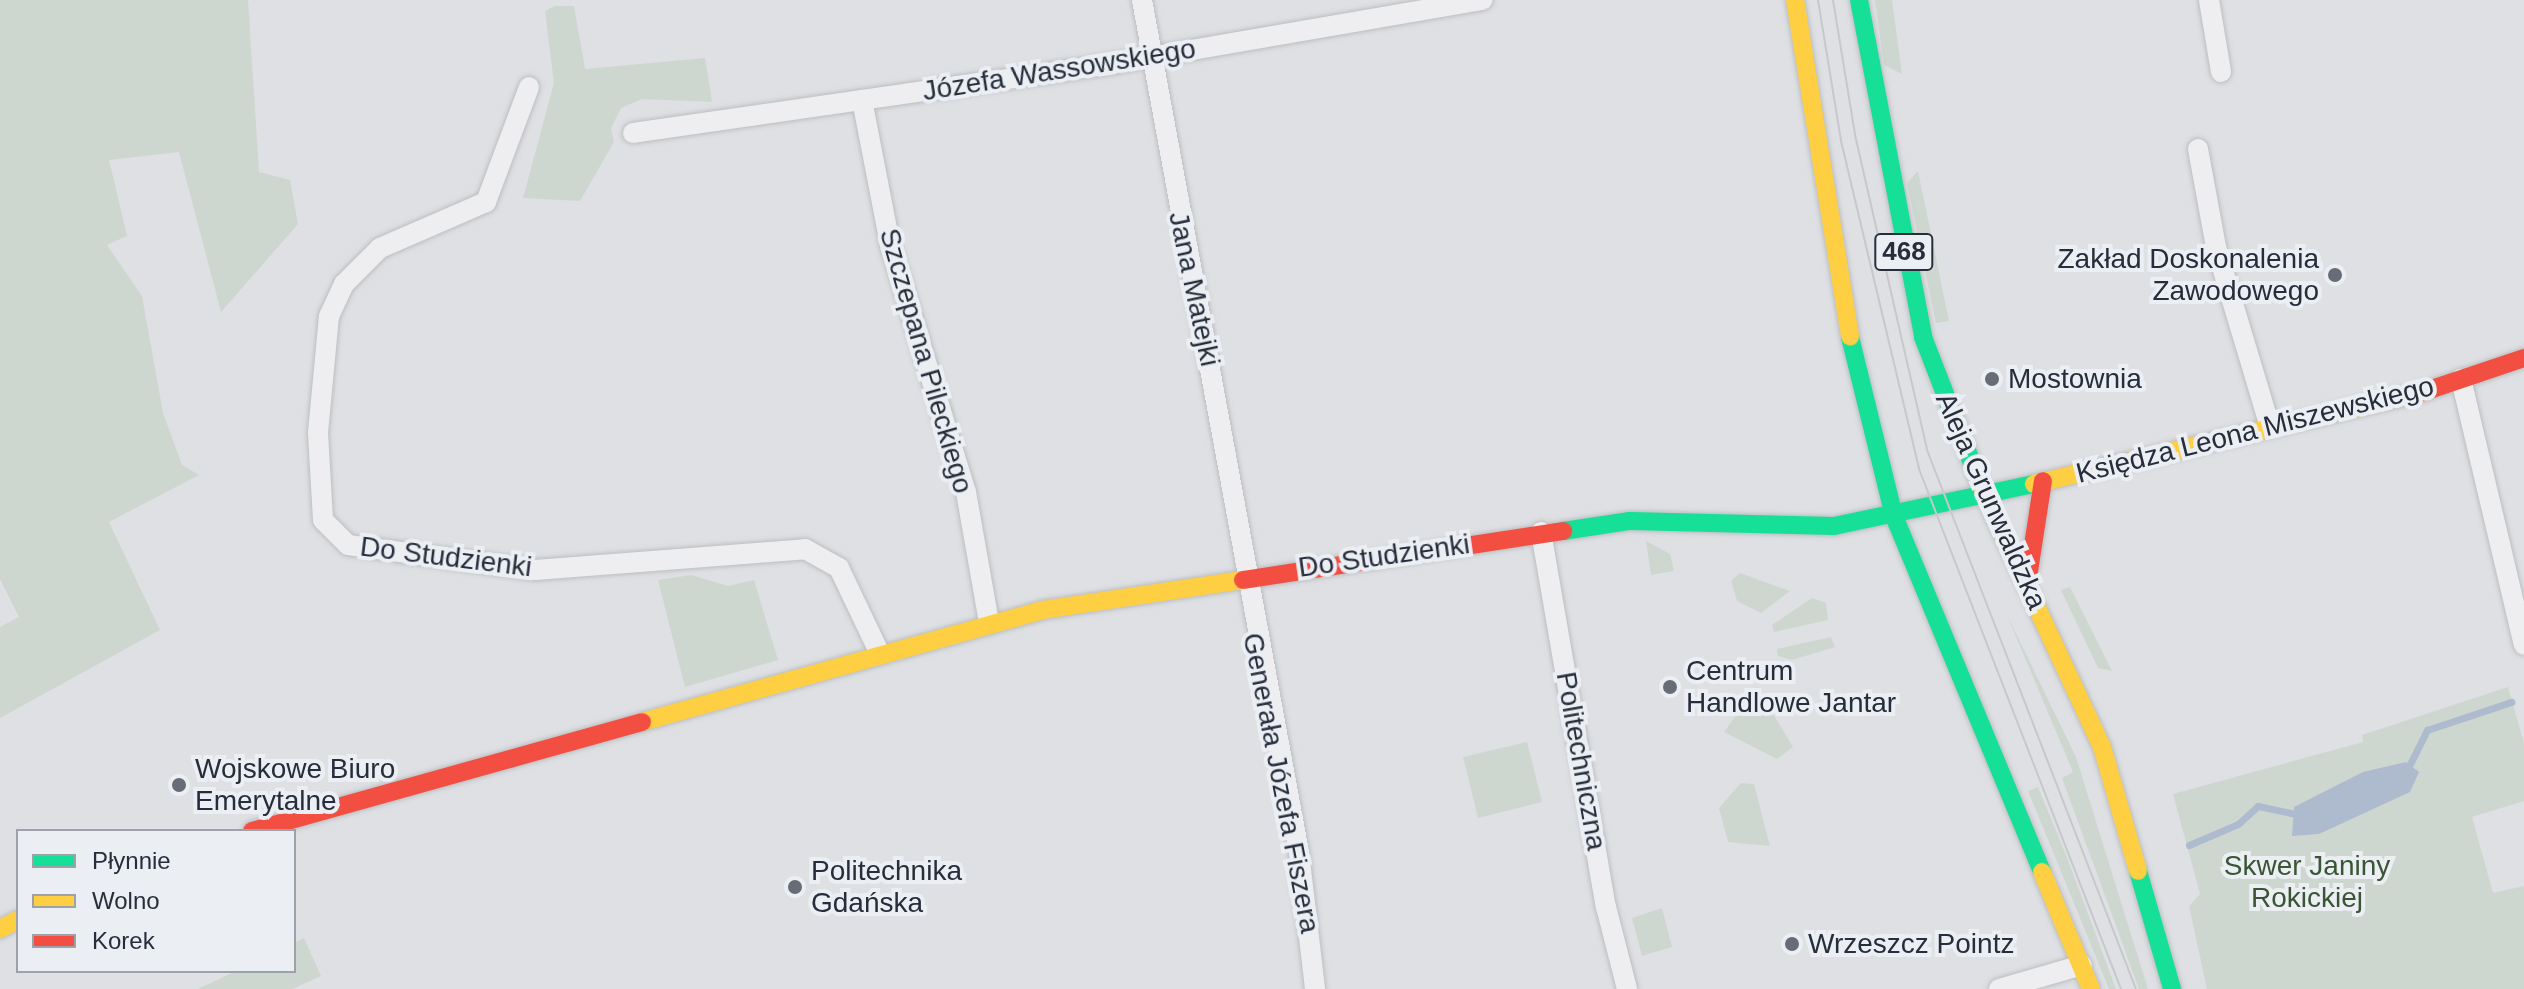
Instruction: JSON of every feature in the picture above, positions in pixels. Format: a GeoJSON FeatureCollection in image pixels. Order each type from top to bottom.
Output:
{"type":"FeatureCollection","features":[{"type":"Feature","properties":{"kind":"main road","name":"468"},"geometry":{"type":"LineString","coordinates":[[1795,0],[1816,156],[1864,410],[1894,516],[2091,989]]}},
{"type":"Feature","properties":{"kind":"main road","name":"Aleja Grunwaldzka"},"geometry":{"type":"LineString","coordinates":[[1859,0],[1923,337],[1983,495],[2102,747],[2172,989]]}},
{"type":"Feature","properties":{"kind":"main road","name":"Księdza Leona Miszewskiego"},"geometry":{"type":"LineString","coordinates":[[1894,516],[2270,427],[2461,379],[2524,358]]}},
{"type":"Feature","properties":{"kind":"main road"},"geometry":{"type":"LineString","coordinates":[[2027,584],[2043,481]]}},
{"type":"Feature","properties":{"kind":"main road","name":"Do Studzienki"},"geometry":{"type":"LineString","coordinates":[[259,829],[989,622],[1243,578],[1630,521],[1834,526],[1894,516]]}},
{"type":"Feature","properties":{"kind":"street","name":"Jana Matejki"},"geometry":{"type":"LineString","coordinates":[[1142,0],[1149,58],[1219,411],[1243,578]]}},
{"type":"Feature","properties":{"kind":"street","name":"Józefa Wassowskiego"},"geometry":{"type":"LineString","coordinates":[[633,133],[1149,58],[1427,4],[1483,0]]}},
{"type":"Feature","properties":{"kind":"street"},"geometry":{"type":"LineString","coordinates":[[2209,0],[2221,72]]}},
{"type":"Feature","properties":{"kind":"street","name":"Do Studzienki"},"geometry":{"type":"LineString","coordinates":[[529,87],[486,202],[380,248],[334,305],[318,433],[319,509],[329,529],[348,545],[535,570],[805,549],[839,568],[879,652]]}},
{"type":"Feature","properties":{"kind":"street","name":"Szczepana Pileckiego"},"geometry":{"type":"LineString","coordinates":[[862,100],[890,244],[966,492],[989,622]]}},
{"type":"Feature","properties":{"kind":"street"},"geometry":{"type":"LineString","coordinates":[[2198,149],[2217,252],[2270,427]]}},
{"type":"Feature","properties":{"kind":"street"},"geometry":{"type":"LineString","coordinates":[[2461,379],[2524,645]]}},
{"type":"Feature","properties":{"kind":"street","name":"Politechniczna"},"geometry":{"type":"LineString","coordinates":[[1541,532],[1606,907],[1627,989]]}},
{"type":"Feature","properties":{"kind":"street","name":"Generała Józefa Fiszera"},"geometry":{"type":"LineString","coordinates":[[1243,578],[1299,852],[1315,989]]}},
{"type":"Feature","properties":{"kind":"street"},"geometry":{"type":"LineString","coordinates":[[1999,989],[2082,965]]}},
{"type":"Feature","properties":{"kind":"green space"},"geometry":{"type":"Polygon","coordinates":[[[0,0],[248,0],[259,172],[290,180],[298,224],[221,312],[179,152],[109,160],[127,236],[107,245],[142,296],[163,413],[182,465],[199,475],[109,522],[160,630],[0,718],[0,627],[19,617],[0,579],[0,0]]]}},
{"type":"Feature","properties":{"kind":"green space"},"geometry":{"type":"Polygon","coordinates":[[[1875,0],[1892,0],[1902,74],[1884,65],[1875,0]]]}},
{"type":"Feature","properties":{"kind":"green space"},"geometry":{"type":"Polygon","coordinates":[[[555,6],[574,6],[585,69],[705,58],[712,102],[642,99],[621,108],[611,128],[614,142],[580,201],[523,198],[554,83],[545,11],[555,6]]]}},
{"type":"Feature","properties":{"kind":"green space"},"geometry":{"type":"Polygon","coordinates":[[[1918,171],[1949,321],[1936,323],[1907,183],[1918,171]]]}},
{"type":"Feature","properties":{"kind":"green space"},"geometry":{"type":"Polygon","coordinates":[[[1646,541],[1670,554],[1674,571],[1651,575],[1646,541]]]}},
{"type":"Feature","properties":{"kind":"green space"},"geometry":{"type":"Polygon","coordinates":[[[1740,573],[1790,591],[1761,613],[1737,601],[1731,581],[1740,573]]]}},
{"type":"Feature","properties":{"kind":"green space"},"geometry":{"type":"Polygon","coordinates":[[[691,575],[728,586],[754,580],[778,660],[685,687],[658,580],[691,575]]]}},
{"type":"Feature","properties":{"kind":"green space"},"geometry":{"type":"Polygon","coordinates":[[[2070,587],[2112,671],[2098,668],[2061,590],[2070,587]]]}},
{"type":"Feature","properties":{"kind":"green space"},"geometry":{"type":"Polygon","coordinates":[[[1812,598],[1826,603],[1828,620],[1774,632],[1772,625],[1812,598]]]}},
{"type":"Feature","properties":{"kind":"green space"},"geometry":{"type":"Polygon","coordinates":[[[2007,615],[2076,757],[2148,989],[2139,989],[2062,778],[2073,772],[2007,615]]]}},
{"type":"Feature","properties":{"kind":"green space"},"geometry":{"type":"Polygon","coordinates":[[[1831,637],[1835,647],[1792,660],[1778,656],[1777,649],[1831,637]]]}},
{"type":"Feature","properties":{"kind":"green space"},"geometry":{"type":"Polygon","coordinates":[[[1757,687],[1793,747],[1777,759],[1724,732],[1757,687]]]}},
{"type":"Feature","properties":{"kind":"green space","name":"Skwer Janiny Rokickiej"},"geometry":{"type":"Polygon","coordinates":[[[2508,687],[2524,743],[2524,801],[2472,817],[2493,893],[2524,886],[2524,989],[2207,989],[2189,906],[2200,894],[2173,794],[2363,742],[2362,735],[2508,687]]]}},
{"type":"Feature","properties":{"kind":"green space"},"geometry":{"type":"Polygon","coordinates":[[[1527,742],[1542,802],[1478,818],[1463,757],[1527,742]]]}},
{"type":"Feature","properties":{"kind":"green space"},"geometry":{"type":"Polygon","coordinates":[[[1741,783],[1754,784],[1770,846],[1728,842],[1719,808],[1741,783]]]}},
{"type":"Feature","properties":{"kind":"green space"},"geometry":{"type":"Polygon","coordinates":[[[2038,787],[2116,989],[2109,989],[2028,791],[2038,787]]]}},
{"type":"Feature","properties":{"kind":"green space"},"geometry":{"type":"Polygon","coordinates":[[[1662,908],[1672,947],[1642,956],[1632,918],[1662,908]]]}},
{"type":"Feature","properties":{"kind":"green space"},"geometry":{"type":"Polygon","coordinates":[[[304,938],[321,976],[292,989],[198,989],[232,973],[296,973],[296,942],[304,938]]]}},
{"type":"Feature","properties":{"kind":"water"},"geometry":{"type":"Polygon","coordinates":[[[2406,762],[2419,772],[2410,792],[2319,834],[2292,836],[2294,807],[2363,772],[2406,762]]]}},
{"type":"Feature","properties":{"kind":"waterway"},"geometry":{"type":"LineString","coordinates":[[2407,770],[2427,730],[2511,702]]}},
{"type":"Feature","properties":{"kind":"waterway"},"geometry":{"type":"LineString","coordinates":[[2189,845],[2238,824],[2258,806],[2296,814]]}},
{"type":"Feature","properties":{"kind":"tram line"},"geometry":{"type":"LineString","coordinates":[[1818,0],[1841,141],[1919,469],[2121,989]]}},
{"type":"Feature","properties":{"kind":"tram line"},"geometry":{"type":"LineString","coordinates":[[1833,0],[1855,135],[1927,450],[2136,989]]}},
{"type":"Feature","properties":{"kind":"traffic: fast"},"geometry":{"type":"LineString","coordinates":[[1859,0],[1923,337],[1983,492]]}},
{"type":"Feature","properties":{"kind":"traffic: fast"},"geometry":{"type":"LineString","coordinates":[[1850,337],[1894,516],[2042,872]]}},
{"type":"Feature","properties":{"kind":"traffic: fast"},"geometry":{"type":"LineString","coordinates":[[1563,531],[1630,521],[1834,526],[2034,484]]}},
{"type":"Feature","properties":{"kind":"traffic: fast"},"geometry":{"type":"LineString","coordinates":[[2138,871],[2172,989]]}},
{"type":"Feature","properties":{"kind":"traffic: slow"},"geometry":{"type":"LineString","coordinates":[[1795,0],[1850,337]]}},
{"type":"Feature","properties":{"kind":"traffic: slow"},"geometry":{"type":"LineString","coordinates":[[2034,484],[2423,392]]}},
{"type":"Feature","properties":{"kind":"traffic: slow"},"geometry":{"type":"LineString","coordinates":[[1983,492],[2102,747],[2138,871]]}},
{"type":"Feature","properties":{"kind":"traffic: slow"},"geometry":{"type":"LineString","coordinates":[[642,722],[1042,610],[1243,580]]}},
{"type":"Feature","properties":{"kind":"traffic: slow"},"geometry":{"type":"LineString","coordinates":[[2042,872],[2091,989]]}},
{"type":"Feature","properties":{"kind":"traffic: slow"},"geometry":{"type":"LineString","coordinates":[[0,929],[16,921]]}},
{"type":"Feature","properties":{"kind":"traffic: jam"},"geometry":{"type":"LineString","coordinates":[[2423,392],[2524,358]]}},
{"type":"Feature","properties":{"kind":"traffic: jam"},"geometry":{"type":"LineString","coordinates":[[2027,584],[2043,481]]}},
{"type":"Feature","properties":{"kind":"traffic: jam"},"geometry":{"type":"LineString","coordinates":[[1243,580],[1563,531]]}},
{"type":"Feature","properties":{"kind":"traffic: jam"},"geometry":{"type":"LineString","coordinates":[[259,829],[642,722]]}},
{"type":"Feature","properties":{"kind":"place","name":"Zakład Doskonalenia Zawodowego"},"geometry":{"type":"Point","coordinates":[2335,275]}},
{"type":"Feature","properties":{"kind":"place","name":"Mostownia"},"geometry":{"type":"Point","coordinates":[1992,379]}},
{"type":"Feature","properties":{"kind":"place","name":"Centrum Handlowe Jantar"},"geometry":{"type":"Point","coordinates":[1670,687]}},
{"type":"Feature","properties":{"kind":"place","name":"Wojskowe Biuro Emerytalne"},"geometry":{"type":"Point","coordinates":[179,785]}},
{"type":"Feature","properties":{"kind":"place","name":"Politechnika Gdańska"},"geometry":{"type":"Point","coordinates":[795,887]}},
{"type":"Feature","properties":{"kind":"place","name":"Wrzeszcz Pointz"},"geometry":{"type":"Point","coordinates":[1792,944]}}]}
